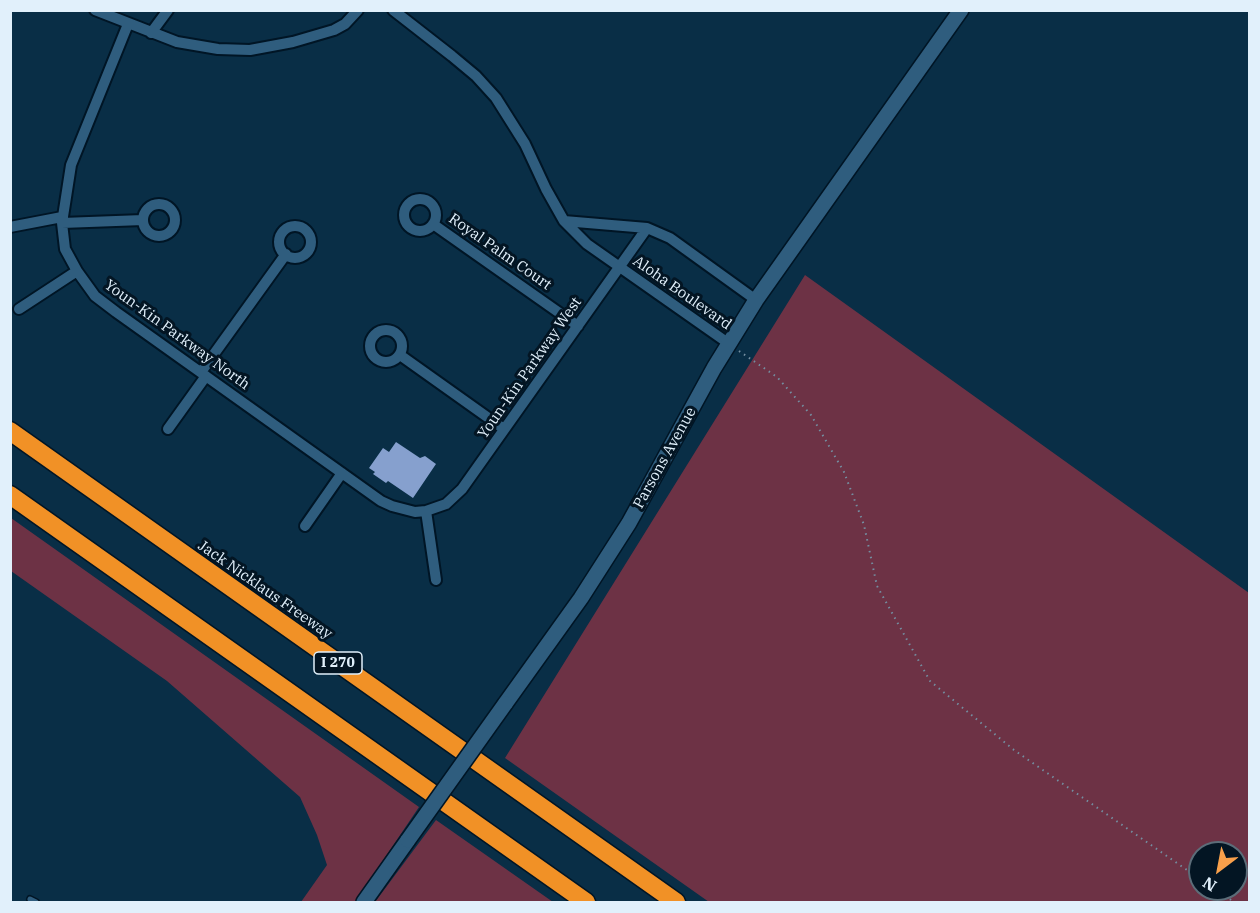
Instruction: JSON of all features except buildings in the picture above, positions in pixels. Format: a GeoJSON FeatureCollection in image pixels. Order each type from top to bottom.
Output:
{"type":"FeatureCollection","features":[{"type":"Feature","properties":{"kind":"highway","name":"Jack Nicklaus Freeway"},"geometry":{"type":"LineString","coordinates":[[10,431],[675,902]]}},
{"type":"Feature","properties":{"kind":"highway"},"geometry":{"type":"LineString","coordinates":[[10,495],[586,903]]}},
{"type":"Feature","properties":{"kind":"street"},"geometry":{"type":"LineString","coordinates":[[95,10],[152,33],[198,47],[250,50],[293,42],[334,30],[345,24],[358,10]]}},
{"type":"Feature","properties":{"kind":"street"},"geometry":{"type":"LineString","coordinates":[[152,33],[168,10]]}},
{"type":"Feature","properties":{"kind":"street","name":"Aloha Boulevard"},"geometry":{"type":"LineString","coordinates":[[393,10],[476,76],[496,98],[521,136],[564,221],[587,244],[728,344]]}},
{"type":"Feature","properties":{"kind":"street","name":"Parsons Avenue"},"geometry":{"type":"LineString","coordinates":[[364,903],[581,598],[629,524],[728,344],[756,300],[961,10]]}},
{"type":"Feature","properties":{"kind":"street","name":"Youn-Kin Parkway North"},"geometry":{"type":"LineString","coordinates":[[128,24],[71,165],[62,220],[65,249],[76,271],[95,296],[381,501],[415,512],[426,511]]}},
{"type":"Feature","properties":{"kind":"street"},"geometry":{"type":"LineString","coordinates":[[10,227],[62,220],[143,220]]}},
{"type":"Feature","properties":{"kind":"street"},"geometry":{"type":"LineString","coordinates":[[564,221],[647,228],[669,238],[756,300]]}},
{"type":"Feature","properties":{"kind":"street","name":"Royal Palm Court"},"geometry":{"type":"LineString","coordinates":[[433,224],[578,326]]}},
{"type":"Feature","properties":{"kind":"street","name":"Youn-Kin Parkway West"},"geometry":{"type":"LineString","coordinates":[[426,511],[446,504],[455,497],[647,228]]}},
{"type":"Feature","properties":{"kind":"street"},"geometry":{"type":"LineString","coordinates":[[168,429],[286,254]]}},
{"type":"Feature","properties":{"kind":"street"},"geometry":{"type":"LineString","coordinates":[[19,309],[76,271]]}},
{"type":"Feature","properties":{"kind":"street"},"geometry":{"type":"LineString","coordinates":[[400,355],[504,429]]}},
{"type":"Feature","properties":{"kind":"street"},"geometry":{"type":"LineString","coordinates":[[305,526],[342,473]]}},
{"type":"Feature","properties":{"kind":"street"},"geometry":{"type":"LineString","coordinates":[[426,511],[436,579]]}},
{"type":"Feature","properties":{"kind":"lane"},"geometry":{"type":"LineString","coordinates":[[30,899],[36,903]]}},
{"type":"Feature","properties":{"kind":"path"},"geometry":{"type":"LineString","coordinates":[[728,344],[777,377],[811,415],[844,472],[864,525],[877,586],[930,681],[1014,750],[1188,871]]}},
{"type":"Feature","properties":{"kind":"shaded area"},"geometry":{"type":"Polygon","coordinates":[[[805,275],[1249,593],[1249,902],[709,902],[505,758],[805,275]]]}},
{"type":"Feature","properties":{"kind":"shaded area"},"geometry":{"type":"Polygon","coordinates":[[[11,518],[419,807],[355,902],[301,902],[327,865],[300,797],[167,681],[11,571],[11,518]]]}},
{"type":"Feature","properties":{"kind":"shaded area"},"geometry":{"type":"Polygon","coordinates":[[[436,820],[553,902],[375,902],[436,820]]]}}]}
